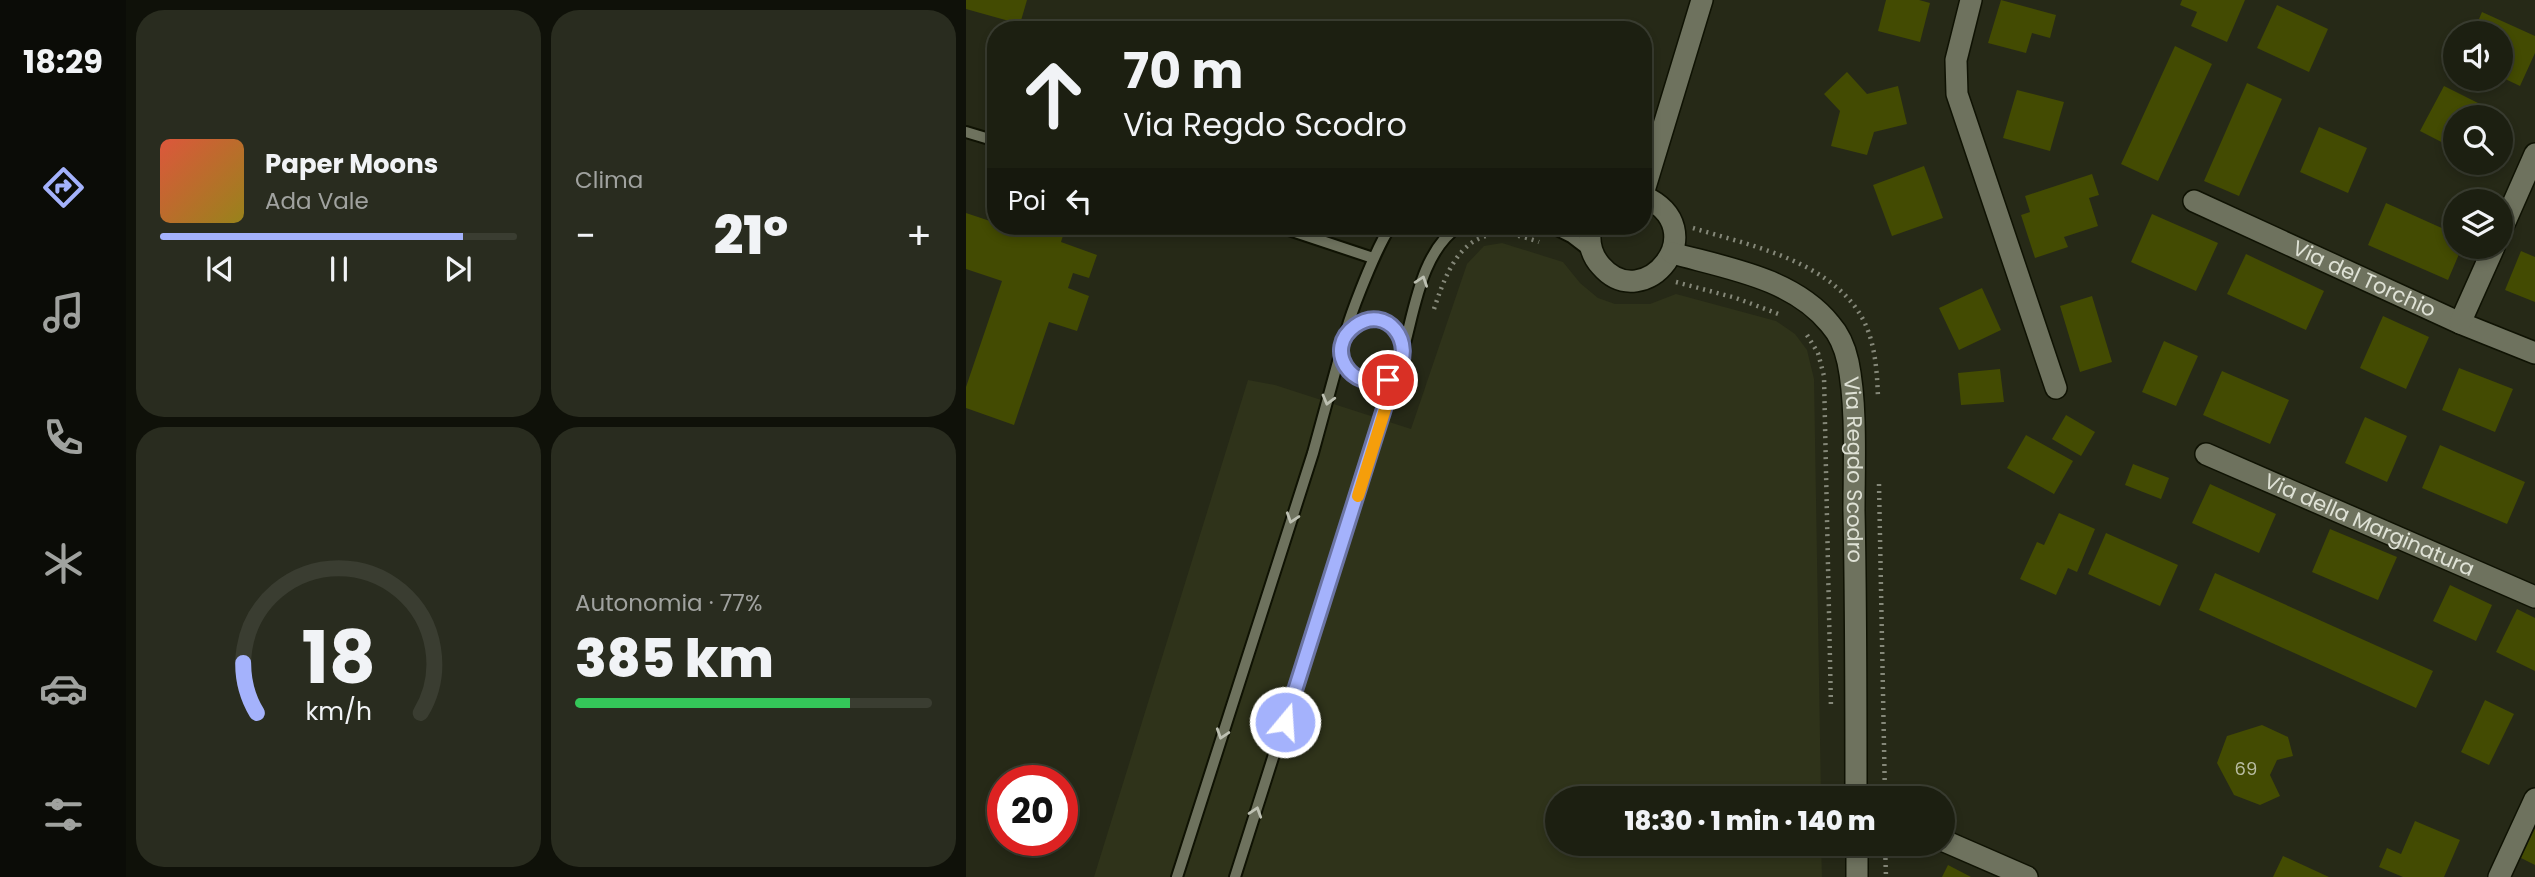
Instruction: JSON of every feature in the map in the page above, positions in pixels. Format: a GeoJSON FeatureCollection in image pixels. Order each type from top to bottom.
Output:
{"type":"FeatureCollection","features":[{"type":"Feature","properties":{"kind":"street"},"geometry":{"type":"LineString","coordinates":[[1652,165],[1702,0]]}},
{"type":"Feature","properties":{"kind":"street"},"geometry":{"type":"LineString","coordinates":[[1971,0],[1955,60],[1957,94],[2056,388]]}},
{"type":"Feature","properties":{"kind":"street"},"geometry":{"type":"LineString","coordinates":[[2513,203],[2535,153]]}},
{"type":"Feature","properties":{"kind":"street"},"geometry":{"type":"LineString","coordinates":[[1591,235],[1590,248],[1595,259],[1603,270],[1615,278],[1642,280],[1655,274],[1665,265],[1672,253],[1675,239],[1673,225],[1666,212],[1652,200]]}},
{"type":"Feature","properties":{"kind":"street","name":"Via del Torchio"},"geometry":{"type":"LineString","coordinates":[[2194,201],[2460,323],[2535,354]]}},
{"type":"Feature","properties":{"kind":"street","name":"Via Regdo Scodro"},"geometry":{"type":"LineString","coordinates":[[1672,253],[1747,274],[1794,294],[1824,317],[1835,330],[1845,350],[1852,391],[1854,467],[1856,786]]}},
{"type":"Feature","properties":{"kind":"street"},"geometry":{"type":"LineString","coordinates":[[2460,323],[2489,259]]}},
{"type":"Feature","properties":{"kind":"street","name":"Via della Marginatura"},"geometry":{"type":"LineString","coordinates":[[2206,454],[2535,597]]}},
{"type":"Feature","properties":{"kind":"street"},"geometry":{"type":"LineString","coordinates":[[2499,877],[2535,799]]}},
{"type":"Feature","properties":{"kind":"street"},"geometry":{"type":"LineString","coordinates":[[1955,846],[2027,877]]}},
{"type":"Feature","properties":{"kind":"street"},"geometry":{"type":"LineString","coordinates":[[1857,856],[1857,877]]}},
{"type":"Feature","properties":{"kind":"lane"},"geometry":{"type":"LineString","coordinates":[[966,132],[987,138]]}},
{"type":"Feature","properties":{"kind":"lane"},"geometry":{"type":"LineString","coordinates":[[1304,235],[1373,258]]}},
{"type":"Feature","properties":{"kind":"lane"},"geometry":{"type":"LineString","coordinates":[[1177,877],[1313,453],[1343,343],[1373,258],[1386,235]]}},
{"type":"Feature","properties":{"kind":"lane"},"geometry":{"type":"LineString","coordinates":[[1235,877],[1395,374],[1401,366],[1419,291],[1429,264],[1449,235]]}},
{"type":"Feature","properties":{"kind":"lane"},"geometry":{"type":"LineString","coordinates":[[1566,235],[1580,242],[1595,259]]}},
{"type":"Feature","properties":{"kind":"lane"},"geometry":{"type":"LineString","coordinates":[[1395,374],[1378,383],[1359,380],[1345,367],[1342,357],[1343,343],[1356,325],[1364,321],[1382,321],[1397,331],[1404,347]]}},
{"type":"Feature","properties":{"kind":"path"},"geometry":{"type":"LineString","coordinates":[[1690,227],[1794,262],[1814,272],[1838,290],[1858,311],[1871,342],[1877,369],[1878,405]]}},
{"type":"Feature","properties":{"kind":"path"},"geometry":{"type":"LineString","coordinates":[[1431,318],[1450,266],[1466,246],[1490,235]]}},
{"type":"Feature","properties":{"kind":"path"},"geometry":{"type":"LineString","coordinates":[[1521,235],[1541,243]]}},
{"type":"Feature","properties":{"kind":"path"},"geometry":{"type":"LineString","coordinates":[[1664,285],[1675,281],[1736,298],[1789,319]]}},
{"type":"Feature","properties":{"kind":"path"},"geometry":{"type":"LineString","coordinates":[[1799,327],[1807,334],[1818,354],[1825,376],[1831,717]]}},
{"type":"Feature","properties":{"kind":"path"},"geometry":{"type":"LineString","coordinates":[[1879,483],[1885,786]]}},
{"type":"Feature","properties":{"kind":"path"},"geometry":{"type":"LineString","coordinates":[[1885,856],[1885,877]]}},
{"type":"Feature","properties":{"kind":"shaded area"},"geometry":{"type":"Polygon","coordinates":[[[1502,243],[1563,262],[1580,283],[1598,298],[1615,304],[1650,304],[1676,294],[1776,321],[1795,334],[1807,350],[1814,379],[1821,786],[1545,786],[1545,856],[1821,856],[1822,877],[1094,877],[1248,380],[1275,385],[1411,429],[1467,264],[1484,246],[1502,243]]]}},
{"type":"Feature","properties":{"kind":"building"},"geometry":{"type":"Polygon","coordinates":[[[966,0],[1027,0],[1021,21],[1009,21],[966,9],[966,0]]]}},
{"type":"Feature","properties":{"kind":"building"},"geometry":{"type":"Polygon","coordinates":[[[1886,0],[1919,0],[1930,3],[1920,42],[1878,31],[1886,0]]]}},
{"type":"Feature","properties":{"kind":"building"},"geometry":{"type":"Polygon","coordinates":[[[2001,0],[2056,15],[2050,38],[2032,33],[2026,53],[1988,43],[2001,0]]]}},
{"type":"Feature","properties":{"kind":"building"},"geometry":{"type":"Polygon","coordinates":[[[2182,0],[2245,0],[2227,42],[2191,26],[2197,12],[2180,5],[2182,0]]]}},
{"type":"Feature","properties":{"kind":"building"},"geometry":{"type":"Polygon","coordinates":[[[2277,5],[2328,29],[2309,72],[2257,48],[2277,5]]]}},
{"type":"Feature","properties":{"kind":"building"},"geometry":{"type":"Polygon","coordinates":[[[2482,12],[2502,21],[2478,21],[2482,12]]]}},
{"type":"Feature","properties":{"kind":"building"},"geometry":{"type":"Polygon","coordinates":[[[2513,26],[2535,36],[2535,53],[2520,86],[2513,83],[2513,26]]]}},
{"type":"Feature","properties":{"kind":"building"},"geometry":{"type":"Polygon","coordinates":[[[2175,46],[2212,64],[2158,181],[2121,164],[2175,46]]]}},
{"type":"Feature","properties":{"kind":"building"},"geometry":{"type":"Polygon","coordinates":[[[1847,72],[1867,94],[1898,86],[1907,124],[1874,132],[1867,155],[1831,146],[1840,111],[1824,94],[1847,72]]]}},
{"type":"Feature","properties":{"kind":"building"},"geometry":{"type":"Polygon","coordinates":[[[2247,83],[2282,99],[2239,196],[2204,181],[2247,83]]]}},
{"type":"Feature","properties":{"kind":"building"},"geometry":{"type":"Polygon","coordinates":[[[2443,88],[2443,91],[2454,91],[2482,105],[2443,105],[2443,143],[2420,131],[2443,88]]]}},
{"type":"Feature","properties":{"kind":"building"},"geometry":{"type":"Polygon","coordinates":[[[2017,90],[2064,102],[2050,151],[2003,138],[2017,90]]]}},
{"type":"Feature","properties":{"kind":"building"},"geometry":{"type":"Polygon","coordinates":[[[2319,127],[2367,148],[2348,193],[2300,172],[2319,127]]]}},
{"type":"Feature","properties":{"kind":"building"},"geometry":{"type":"Polygon","coordinates":[[[1924,166],[1943,218],[1892,236],[1873,185],[1924,166]]]}},
{"type":"Feature","properties":{"kind":"building"},"geometry":{"type":"Polygon","coordinates":[[[2092,174],[2099,195],[2089,198],[2098,226],[2064,237],[2068,247],[2035,258],[2021,215],[2030,212],[2025,196],[2092,174]]]}},
{"type":"Feature","properties":{"kind":"building"},"geometry":{"type":"Polygon","coordinates":[[[2386,203],[2443,229],[2443,259],[2457,259],[2448,280],[2368,245],[2386,203]]]}},
{"type":"Feature","properties":{"kind":"building"},"geometry":{"type":"Polygon","coordinates":[[[966,213],[987,220],[987,235],[1063,235],[1061,242],[1097,255],[1089,278],[1073,273],[1068,288],[1089,296],[1077,331],[1049,322],[1014,425],[966,408],[966,387],[1002,281],[966,269],[966,213]]]}},
{"type":"Feature","properties":{"kind":"building"},"geometry":{"type":"Polygon","coordinates":[[[2152,214],[2218,243],[2196,291],[2131,262],[2152,214]]]}},
{"type":"Feature","properties":{"kind":"building"},"geometry":{"type":"Polygon","coordinates":[[[2521,251],[2535,257],[2535,302],[2505,290],[2521,251]]]}},
{"type":"Feature","properties":{"kind":"building"},"geometry":{"type":"Polygon","coordinates":[[[2246,254],[2324,291],[2306,330],[2227,294],[2246,254]]]}},
{"type":"Feature","properties":{"kind":"building"},"geometry":{"type":"Polygon","coordinates":[[[1982,288],[2001,330],[1959,350],[1939,308],[1982,288]]]}},
{"type":"Feature","properties":{"kind":"building"},"geometry":{"type":"Polygon","coordinates":[[[2092,296],[2112,362],[2080,372],[2060,306],[2092,296]]]}},
{"type":"Feature","properties":{"kind":"building"},"geometry":{"type":"Polygon","coordinates":[[[2383,316],[2429,337],[2406,389],[2360,368],[2383,316]]]}},
{"type":"Feature","properties":{"kind":"building"},"geometry":{"type":"Polygon","coordinates":[[[2164,341],[2198,356],[2176,406],[2142,392],[2164,341]]]}},
{"type":"Feature","properties":{"kind":"building"},"geometry":{"type":"Polygon","coordinates":[[[2459,368],[2513,389],[2495,432],[2442,410],[2459,368]]]}},
{"type":"Feature","properties":{"kind":"building"},"geometry":{"type":"Polygon","coordinates":[[[2000,369],[2004,402],[1961,405],[1958,373],[2000,369]]]}},
{"type":"Feature","properties":{"kind":"building"},"geometry":{"type":"Polygon","coordinates":[[[2222,371],[2289,400],[2270,444],[2203,415],[2222,371]]]}},
{"type":"Feature","properties":{"kind":"building"},"geometry":{"type":"Polygon","coordinates":[[[2066,415],[2095,432],[2081,456],[2052,439],[2066,415]]]}},
{"type":"Feature","properties":{"kind":"building"},"geometry":{"type":"Polygon","coordinates":[[[2365,417],[2407,436],[2387,482],[2345,463],[2365,417]]]}},
{"type":"Feature","properties":{"kind":"building"},"geometry":{"type":"Polygon","coordinates":[[[2026,435],[2073,461],[2054,494],[2007,468],[2026,435]]]}},
{"type":"Feature","properties":{"kind":"building"},"geometry":{"type":"Polygon","coordinates":[[[2440,445],[2525,482],[2507,524],[2422,488],[2440,445]]]}},
{"type":"Feature","properties":{"kind":"building"},"geometry":{"type":"Polygon","coordinates":[[[2133,464],[2169,478],[2161,499],[2125,485],[2133,464]]]}},
{"type":"Feature","properties":{"kind":"building"},"geometry":{"type":"Polygon","coordinates":[[[2210,484],[2276,514],[2259,553],[2192,523],[2210,484]]]}},
{"type":"Feature","properties":{"kind":"building"},"geometry":{"type":"Polygon","coordinates":[[[2059,513],[2095,529],[2077,572],[2068,568],[2056,595],[2020,579],[2037,542],[2044,545],[2059,513]]]}},
{"type":"Feature","properties":{"kind":"building"},"geometry":{"type":"Polygon","coordinates":[[[2330,529],[2397,557],[2378,600],[2312,572],[2330,529]]]}},
{"type":"Feature","properties":{"kind":"building"},"geometry":{"type":"Polygon","coordinates":[[[2106,533],[2178,565],[2160,606],[2088,574],[2106,533]]]}},
{"type":"Feature","properties":{"kind":"building"},"geometry":{"type":"Polygon","coordinates":[[[2215,573],[2433,671],[2416,708],[2199,610],[2215,573]]]}},
{"type":"Feature","properties":{"kind":"building"},"geometry":{"type":"Polygon","coordinates":[[[2450,585],[2492,605],[2476,641],[2433,621],[2450,585]]]}},
{"type":"Feature","properties":{"kind":"building"},"geometry":{"type":"Polygon","coordinates":[[[2517,609],[2535,618],[2535,671],[2496,652],[2517,609]]]}},
{"type":"Feature","properties":{"kind":"building"},"geometry":{"type":"Polygon","coordinates":[[[2485,700],[2514,714],[2489,765],[2461,752],[2485,700]]]}},
{"type":"Feature","properties":{"kind":"building"},"geometry":{"type":"Polygon","coordinates":[[[2262,725],[2288,737],[2293,756],[2277,760],[2270,775],[2280,796],[2260,805],[2234,795],[2217,763],[2227,736],[2262,725]]]}},
{"type":"Feature","properties":{"kind":"building"},"geometry":{"type":"Polygon","coordinates":[[[2415,821],[2460,840],[2444,877],[2403,877],[2379,867],[2387,848],[2401,854],[2415,821]]]}},
{"type":"Feature","properties":{"kind":"building"},"geometry":{"type":"Polygon","coordinates":[[[2535,828],[2535,865],[2521,858],[2535,828]]]}},
{"type":"Feature","properties":{"kind":"building"},"geometry":{"type":"Polygon","coordinates":[[[2283,856],[2329,877],[2273,877],[2283,856]]]}},
{"type":"Feature","properties":{"kind":"building"},"geometry":{"type":"Polygon","coordinates":[[[1948,865],[1971,877],[1942,877],[1948,865]]]}},
{"type":"Feature","properties":{"kind":"slow traffic"},"geometry":{"type":"LineString","coordinates":[[1358,496],[1391,390]]}},
{"type":"Feature","properties":{"kind":"route"},"geometry":{"type":"LineString","coordinates":[[1285,722],[1395,374],[1404,357],[1402,338],[1397,331],[1382,321],[1364,321],[1350,330],[1345,338],[1342,347],[1345,367],[1359,380],[1369,383],[1388,380]]}}]}
